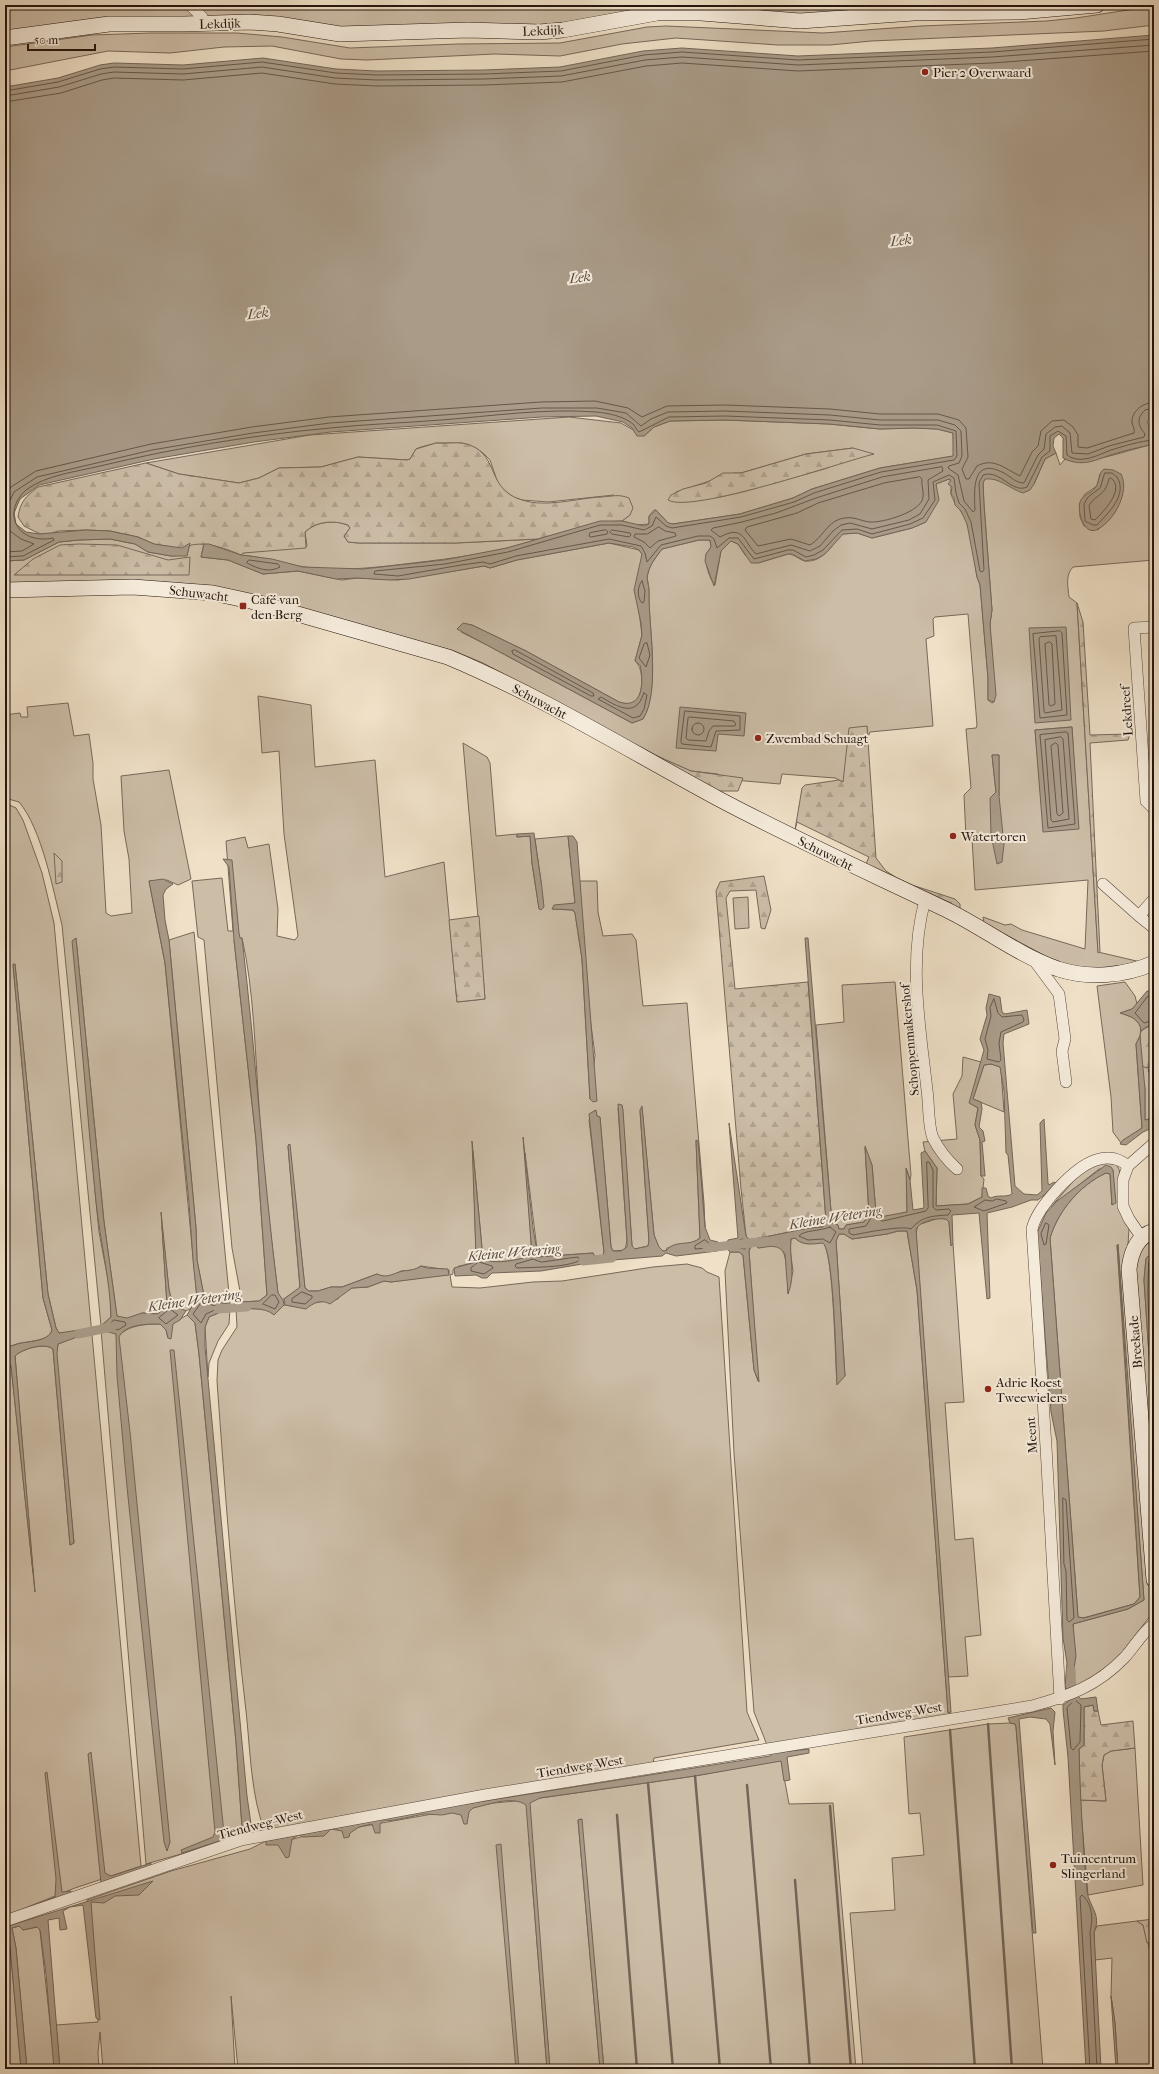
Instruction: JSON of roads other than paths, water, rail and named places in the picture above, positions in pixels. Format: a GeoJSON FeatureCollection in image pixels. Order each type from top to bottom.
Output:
{"type":"FeatureCollection","features":[{"type":"Feature","properties":{"kind":"street"},"geometry":{"type":"LineString","coordinates":[[190,5],[202,17],[204,24]]}},
{"type":"Feature","properties":{"kind":"street","name":"Lekdijk"},"geometry":{"type":"LineString","coordinates":[[5,38],[108,24],[263,23],[340,34],[468,30],[539,32],[570,29],[657,13],[701,13],[765,20],[808,21],[914,13],[1012,12],[1097,5]]}},
{"type":"Feature","properties":{"kind":"street","name":"Schuwacht"},"geometry":{"type":"LineString","coordinates":[[5,590],[133,587],[213,594],[259,603],[448,657],[474,667],[718,798],[869,875],[969,921],[1031,956],[1059,969],[1093,975],[1127,972],[1154,963]]}},
{"type":"Feature","properties":{"kind":"street","name":"Lekdreef"},"geometry":{"type":"LineString","coordinates":[[1154,627],[1134,628],[1146,801],[1154,809]]}},
{"type":"Feature","properties":{"kind":"street"},"geometry":{"type":"LineString","coordinates":[[1103,884],[1154,928]]}},
{"type":"Feature","properties":{"kind":"street"},"geometry":{"type":"LineString","coordinates":[[1139,916],[1154,899]]}},
{"type":"Feature","properties":{"kind":"street","name":"Schoppenmakershof"},"geometry":{"type":"LineString","coordinates":[[925,900],[918,938],[918,1010],[932,1137],[946,1159],[957,1169]]}},
{"type":"Feature","properties":{"kind":"street","name":"Schuwacht"},"geometry":{"type":"LineString","coordinates":[[1031,956],[1059,994],[1065,1039],[1062,1050],[1066,1082]]}},
{"type":"Feature","properties":{"kind":"street"},"geometry":{"type":"LineString","coordinates":[[1128,1166],[1154,1144]]}},
{"type":"Feature","properties":{"kind":"street","name":"Meent"},"geometry":{"type":"LineString","coordinates":[[1063,1698],[1032,1229],[1034,1221],[1046,1203],[1081,1168],[1096,1160],[1110,1158],[1122,1161],[1128,1166]]}},
{"type":"Feature","properties":{"kind":"street","name":"Breekade"},"geometry":{"type":"LineString","coordinates":[[1128,1166],[1124,1175],[1123,1206],[1129,1220],[1148,1234],[1134,1247],[1129,1269],[1154,1562],[1154,1580]]}},
{"type":"Feature","properties":{"kind":"street","name":"Tiendweg-West"},"geometry":{"type":"LineString","coordinates":[[5,1921],[245,1840],[311,1826],[1032,1706],[1063,1698],[1092,1684],[1116,1666],[1150,1632],[1154,1624]]}},
{"type":"Feature","properties":{"kind":"water","name":"Lek"},"geometry":{"type":"Polygon","coordinates":[[[1154,35],[1154,417],[1150,418],[1147,422],[1152,429],[1154,429],[1154,444],[1083,463],[1070,461],[1063,458],[1063,438],[1059,434],[1054,438],[1053,446],[1056,453],[1045,459],[1030,490],[1023,493],[1000,481],[985,479],[983,483],[984,505],[992,610],[990,624],[996,695],[994,702],[988,700],[988,678],[980,585],[977,577],[967,524],[961,511],[955,505],[954,498],[951,494],[952,487],[948,484],[951,480],[949,479],[936,484],[939,500],[926,522],[912,528],[872,538],[857,533],[843,534],[825,554],[816,559],[805,561],[792,554],[788,554],[758,563],[751,563],[738,544],[731,541],[721,551],[714,586],[705,561],[706,554],[711,547],[710,540],[699,540],[662,549],[652,563],[647,575],[653,675],[651,692],[648,707],[643,719],[632,723],[457,629],[463,623],[472,625],[526,651],[619,702],[633,702],[640,693],[642,679],[640,665],[635,661],[642,635],[634,590],[642,554],[639,550],[633,547],[609,543],[517,560],[490,568],[484,566],[409,579],[389,580],[357,578],[336,579],[298,571],[263,574],[228,560],[201,557],[204,544],[209,544],[241,555],[272,559],[303,567],[363,569],[444,560],[507,548],[600,521],[622,521],[644,526],[649,524],[649,516],[656,510],[668,523],[673,524],[740,514],[793,498],[812,489],[880,468],[953,456],[953,433],[937,429],[880,429],[829,424],[725,420],[670,421],[654,427],[644,436],[637,436],[632,428],[623,422],[596,416],[542,417],[331,432],[254,442],[154,459],[39,485],[20,499],[14,513],[16,524],[26,532],[39,534],[86,530],[110,531],[138,537],[154,544],[182,548],[190,543],[187,556],[171,556],[148,552],[135,544],[110,539],[59,542],[24,560],[5,561],[5,87],[58,78],[100,65],[114,63],[183,65],[263,58],[336,69],[377,71],[484,70],[560,67],[643,51],[682,48],[798,56],[992,48],[1154,35]]]}},
{"type":"Feature","properties":{"kind":"water"},"geometry":{"type":"Polygon","coordinates":[[[1104,469],[1113,470],[1121,474],[1124,488],[1119,504],[1110,519],[1104,525],[1093,531],[1085,527],[1079,506],[1083,497],[1095,488],[1104,469]]]}},
{"type":"Feature","properties":{"kind":"water"},"geometry":{"type":"Polygon","coordinates":[[[1066,627],[1071,720],[1035,723],[1029,628],[1066,627]]]}},
{"type":"Feature","properties":{"kind":"water"},"geometry":{"type":"Polygon","coordinates":[[[680,707],[746,713],[744,736],[718,734],[716,751],[676,748],[680,707]]]}},
{"type":"Feature","properties":{"kind":"water"},"geometry":{"type":"Polygon","coordinates":[[[1072,727],[1079,829],[1043,832],[1035,730],[1072,727]]]}},
{"type":"Feature","properties":{"kind":"water"},"geometry":{"type":"Polygon","coordinates":[[[992,755],[999,755],[999,796],[1004,844],[1002,862],[997,864],[991,835],[990,798],[996,792],[992,755]]]}},
{"type":"Feature","properties":{"kind":"water"},"geometry":{"type":"Polygon","coordinates":[[[534,833],[544,907],[541,910],[539,909],[532,863],[530,836],[517,837],[517,834],[534,833]]]}},
{"type":"Feature","properties":{"kind":"water"},"geometry":{"type":"Polygon","coordinates":[[[568,836],[573,836],[577,842],[597,1101],[593,1102],[590,1099],[582,959],[575,913],[573,910],[552,909],[554,905],[575,903],[568,836]]]}},
{"type":"Feature","properties":{"kind":"water"},"geometry":{"type":"Polygon","coordinates":[[[223,859],[232,860],[239,933],[240,938],[242,938],[247,982],[278,1293],[283,1300],[284,1305],[274,1315],[261,1309],[236,1308],[235,1304],[259,1301],[267,1295],[256,1140],[234,940],[229,867],[223,859]]]}},
{"type":"Feature","properties":{"kind":"water"},"geometry":{"type":"Polygon","coordinates":[[[163,879],[173,884],[166,889],[163,895],[165,920],[169,940],[196,1228],[197,1260],[205,1301],[230,1304],[230,1308],[209,1317],[205,1327],[205,1347],[247,1796],[251,1824],[254,1829],[258,1829],[258,1832],[233,1839],[242,1827],[236,1742],[199,1354],[195,1323],[187,1315],[197,1298],[189,1203],[165,963],[149,881],[163,879]]]}},
{"type":"Feature","properties":{"kind":"water"},"geometry":{"type":"Polygon","coordinates":[[[76,938],[104,1222],[117,1316],[127,1318],[142,1313],[158,1314],[167,1305],[161,1212],[169,1290],[173,1305],[186,1311],[180,1320],[173,1324],[171,1339],[168,1338],[166,1330],[160,1324],[131,1327],[126,1329],[119,1337],[130,1432],[170,1842],[167,1851],[164,1842],[127,1487],[117,1376],[116,1334],[101,1330],[101,1326],[111,1317],[107,1274],[98,1217],[93,1169],[72,941],[76,938]]]}},
{"type":"Feature","properties":{"kind":"water"},"geometry":{"type":"Polygon","coordinates":[[[805,938],[808,938],[832,1223],[838,1225],[839,1229],[844,1229],[846,1225],[864,1222],[869,1214],[865,1146],[872,1165],[876,1213],[880,1217],[907,1212],[906,1168],[910,1180],[913,1210],[924,1208],[921,1153],[925,1151],[937,1168],[936,1206],[968,1204],[982,1197],[982,1188],[986,1188],[988,1196],[991,1198],[1012,1194],[1008,1155],[1006,1153],[1004,1091],[1000,1067],[991,1064],[984,1065],[973,1099],[981,1102],[982,1109],[979,1127],[983,1131],[985,1141],[982,1142],[985,1176],[981,1176],[980,1140],[975,1125],[978,1108],[969,1103],[984,1050],[980,1039],[987,1015],[986,1008],[989,994],[1000,997],[1002,1012],[1005,1014],[1027,1010],[1029,1024],[1004,1034],[1003,1043],[1015,1186],[1024,1194],[1037,1195],[1042,1191],[1040,1123],[1044,1119],[1048,1183],[1049,1185],[1054,1182],[1057,1184],[1038,1200],[1031,1200],[1012,1207],[987,1213],[990,1298],[987,1299],[979,1213],[952,1215],[953,1244],[951,1246],[949,1222],[946,1219],[934,1219],[925,1222],[916,1229],[951,1712],[948,1713],[917,1290],[907,1231],[898,1231],[852,1239],[844,1234],[839,1234],[836,1241],[845,1376],[837,1385],[830,1266],[827,1251],[823,1243],[808,1244],[798,1241],[795,1238],[791,1239],[792,1280],[788,1294],[785,1254],[776,1247],[758,1248],[755,1245],[758,1238],[823,1227],[826,1221],[805,938]]]}},
{"type":"Feature","properties":{"kind":"water"},"geometry":{"type":"Polygon","coordinates":[[[13,964],[15,964],[48,1294],[56,1328],[59,1333],[86,1329],[88,1333],[58,1344],[57,1354],[74,1543],[70,1545],[53,1349],[45,1346],[39,1346],[18,1353],[15,1356],[35,1592],[11,1366],[5,1359],[5,1348],[42,1339],[47,1337],[52,1330],[43,1298],[13,964]]]}},
{"type":"Feature","properties":{"kind":"water"},"geometry":{"type":"Polygon","coordinates":[[[1147,991],[1154,991],[1154,1024],[1141,1031],[1137,1021],[1120,1013],[1132,1009],[1147,991]]]}},
{"type":"Feature","properties":{"kind":"water"},"geometry":{"type":"Polygon","coordinates":[[[1140,1036],[1145,1089],[1145,1120],[1154,1118],[1154,1127],[1143,1132],[1126,1145],[1120,1144],[1123,1140],[1142,1128],[1136,1044],[1140,1036]]]}},
{"type":"Feature","properties":{"kind":"water"},"geometry":{"type":"Polygon","coordinates":[[[618,1104],[622,1105],[623,1110],[632,1246],[635,1249],[648,1246],[649,1241],[640,1110],[642,1106],[654,1235],[659,1247],[663,1251],[666,1251],[673,1245],[696,1241],[700,1238],[696,1140],[698,1141],[705,1227],[710,1240],[718,1242],[719,1248],[717,1251],[676,1256],[666,1253],[662,1256],[601,1261],[604,1252],[589,1114],[596,1110],[597,1116],[600,1117],[611,1247],[613,1251],[621,1251],[627,1247],[627,1240],[618,1104]]]}},
{"type":"Feature","properties":{"kind":"water"},"geometry":{"type":"Polygon","coordinates":[[[729,1123],[746,1236],[751,1242],[749,1251],[759,1382],[754,1370],[743,1255],[739,1252],[730,1252],[726,1248],[728,1240],[738,1238],[729,1123]]]}},
{"type":"Feature","properties":{"kind":"water"},"geometry":{"type":"Polygon","coordinates":[[[523,1137],[533,1228],[538,1257],[593,1253],[596,1260],[594,1262],[541,1271],[492,1273],[487,1278],[482,1278],[476,1275],[455,1276],[454,1268],[473,1263],[476,1256],[472,1141],[483,1259],[500,1262],[521,1259],[532,1255],[523,1137]]]}},
{"type":"Feature","properties":{"kind":"water"},"geometry":{"type":"Polygon","coordinates":[[[290,1144],[305,1288],[309,1291],[318,1291],[331,1287],[342,1287],[377,1274],[387,1276],[421,1266],[427,1268],[448,1269],[449,1275],[391,1282],[384,1281],[368,1287],[352,1288],[330,1304],[317,1302],[306,1309],[285,1305],[284,1299],[300,1287],[288,1146],[290,1144]]]}},
{"type":"Feature","properties":{"kind":"water"},"geometry":{"type":"Polygon","coordinates":[[[1106,1165],[1111,1167],[1113,1170],[1116,1203],[1112,1205],[1110,1174],[1106,1173],[1087,1184],[1071,1200],[1058,1218],[1050,1238],[1078,1617],[1084,1618],[1134,1604],[1140,1597],[1118,1244],[1144,1600],[1128,1609],[1073,1624],[1076,1656],[1071,1686],[1075,1690],[1067,1693],[1065,1686],[1067,1663],[1063,1638],[1057,1441],[1051,1412],[1037,1233],[1046,1213],[1057,1201],[1106,1165]]]}},
{"type":"Feature","properties":{"kind":"water"},"geometry":{"type":"Polygon","coordinates":[[[1154,1252],[1154,1259],[1149,1262],[1148,1293],[1154,1390],[1154,1430],[1144,1280],[1146,1258],[1154,1252]]]}},
{"type":"Feature","properties":{"kind":"water"},"geometry":{"type":"Polygon","coordinates":[[[170,1350],[174,1350],[224,1833],[229,1835],[229,1838],[182,1853],[181,1850],[213,1837],[215,1832],[170,1350]]]}},
{"type":"Feature","properties":{"kind":"water"},"geometry":{"type":"Polygon","coordinates":[[[1077,1695],[1081,1699],[1096,1697],[1098,1711],[1094,1711],[1093,1705],[1084,1707],[1084,1745],[1079,1749],[1087,1891],[1097,1921],[1094,1932],[1101,2069],[1086,2069],[1068,1757],[1063,1710],[1063,1705],[1069,1701],[1069,1698],[1077,1695]]]}},
{"type":"Feature","properties":{"kind":"water"},"geometry":{"type":"Polygon","coordinates":[[[1051,1708],[1055,1712],[1053,1731],[1055,1765],[1050,1724],[1046,1719],[1030,1717],[1019,1719],[1036,1933],[1033,1933],[1016,1727],[1015,1724],[1010,1723],[1008,1718],[1051,1708]]]}},
{"type":"Feature","properties":{"kind":"water"},"geometry":{"type":"Polygon","coordinates":[[[809,1749],[809,1753],[787,1757],[790,1780],[784,1781],[781,1761],[695,1776],[540,1798],[530,1803],[550,2069],[547,2069],[526,1805],[520,1802],[507,1801],[473,1808],[469,1812],[467,1824],[464,1824],[461,1815],[452,1813],[442,1815],[424,1814],[383,1821],[380,1824],[380,1833],[375,1833],[372,1824],[359,1827],[350,1833],[349,1837],[344,1838],[342,1831],[331,1829],[324,1836],[303,1837],[299,1835],[292,1839],[289,1857],[286,1858],[278,1845],[266,1845],[266,1841],[453,1806],[770,1756],[773,1753],[809,1749]]]}},
{"type":"Feature","properties":{"kind":"water"},"geometry":{"type":"Polygon","coordinates":[[[91,1752],[105,1873],[111,1876],[151,1863],[150,1866],[101,1883],[88,1754],[91,1752]]]}},
{"type":"Feature","properties":{"kind":"water"},"geometry":{"type":"Polygon","coordinates":[[[47,1772],[62,1892],[71,1891],[71,1893],[30,1907],[55,1897],[56,1879],[45,1773],[47,1772]]]}},
{"type":"Feature","properties":{"kind":"water"},"geometry":{"type":"Polygon","coordinates":[[[582,1819],[604,2069],[600,2069],[578,1820],[582,1819]]]}},
{"type":"Feature","properties":{"kind":"water"},"geometry":{"type":"Polygon","coordinates":[[[501,1844],[519,2069],[516,2069],[496,1845],[501,1844]]]}},
{"type":"Feature","properties":{"kind":"water"},"geometry":{"type":"Polygon","coordinates":[[[153,1881],[139,1895],[115,1896],[104,1903],[91,1902],[100,2020],[96,2018],[83,1905],[70,1907],[63,1911],[67,1929],[60,1930],[59,1918],[48,1920],[60,2069],[54,2069],[46,1974],[40,1930],[37,1927],[23,1930],[19,1926],[12,1928],[16,1948],[27,2069],[21,2069],[10,1946],[5,1934],[5,1927],[153,1881]]]}},
{"type":"Feature","properties":{"kind":"water"},"geometry":{"type":"Polygon","coordinates":[[[1111,1996],[1115,2023],[1118,2069],[1116,2069],[1111,1996]]]}},
{"type":"Feature","properties":{"kind":"waterway","name":"Kleine Wetering"},"geometry":{"type":"LineString","coordinates":[[707,1248],[767,1241]]}},
{"type":"Feature","properties":{"kind":"waterway","name":"Kleine Wetering"},"geometry":{"type":"LineString","coordinates":[[583,1261],[612,1258]]}},
{"type":"Feature","properties":{"kind":"waterway","name":"Kleine Wetering"},"geometry":{"type":"LineString","coordinates":[[218,1309],[247,1307]]}},
{"type":"Feature","properties":{"kind":"waterway","name":"Kleine Wetering"},"geometry":{"type":"LineString","coordinates":[[78,1334],[112,1327]]}},
{"type":"Feature","properties":{"kind":"waterway"},"geometry":{"type":"LineString","coordinates":[[1071,1669],[1072,1698]]}},
{"type":"Feature","properties":{"kind":"waterway"},"geometry":{"type":"LineString","coordinates":[[988,1724],[1012,2069]]}},
{"type":"Feature","properties":{"kind":"waterway"},"geometry":{"type":"LineString","coordinates":[[950,1730],[975,2069]]}},
{"type":"Feature","properties":{"kind":"waterway"},"geometry":{"type":"LineString","coordinates":[[695,1776],[720,2069]]}},
{"type":"Feature","properties":{"kind":"waterway"},"geometry":{"type":"LineString","coordinates":[[648,1783],[673,2069]]}},
{"type":"Feature","properties":{"kind":"waterway"},"geometry":{"type":"LineString","coordinates":[[747,1785],[771,2069]]}},
{"type":"Feature","properties":{"kind":"waterway"},"geometry":{"type":"LineString","coordinates":[[830,1806],[851,2069]]}},
{"type":"Feature","properties":{"kind":"waterway"},"geometry":{"type":"LineString","coordinates":[[617,1815],[637,2069]]}},
{"type":"Feature","properties":{"kind":"waterway"},"geometry":{"type":"LineString","coordinates":[[795,1880],[810,2069]]}},
{"type":"Feature","properties":{"kind":"place","name":"Pier 2 Overwaard"},"geometry":{"type":"Point","coordinates":[925,72]}},
{"type":"Feature","properties":{"kind":"place","name":"Café van den Berg"},"geometry":{"type":"Point","coordinates":[243,606]}},
{"type":"Feature","properties":{"kind":"place","name":"Zwembad Schuagt"},"geometry":{"type":"Point","coordinates":[758,738]}},
{"type":"Feature","properties":{"kind":"place","name":"Watertoren"},"geometry":{"type":"Point","coordinates":[953,836]}},
{"type":"Feature","properties":{"kind":"place","name":"Adrie Roest Tweewielers"},"geometry":{"type":"Point","coordinates":[988,1389]}},
{"type":"Feature","properties":{"kind":"place","name":"Tuincentrum Slingerland"},"geometry":{"type":"Point","coordinates":[1053,1865]}}]}
